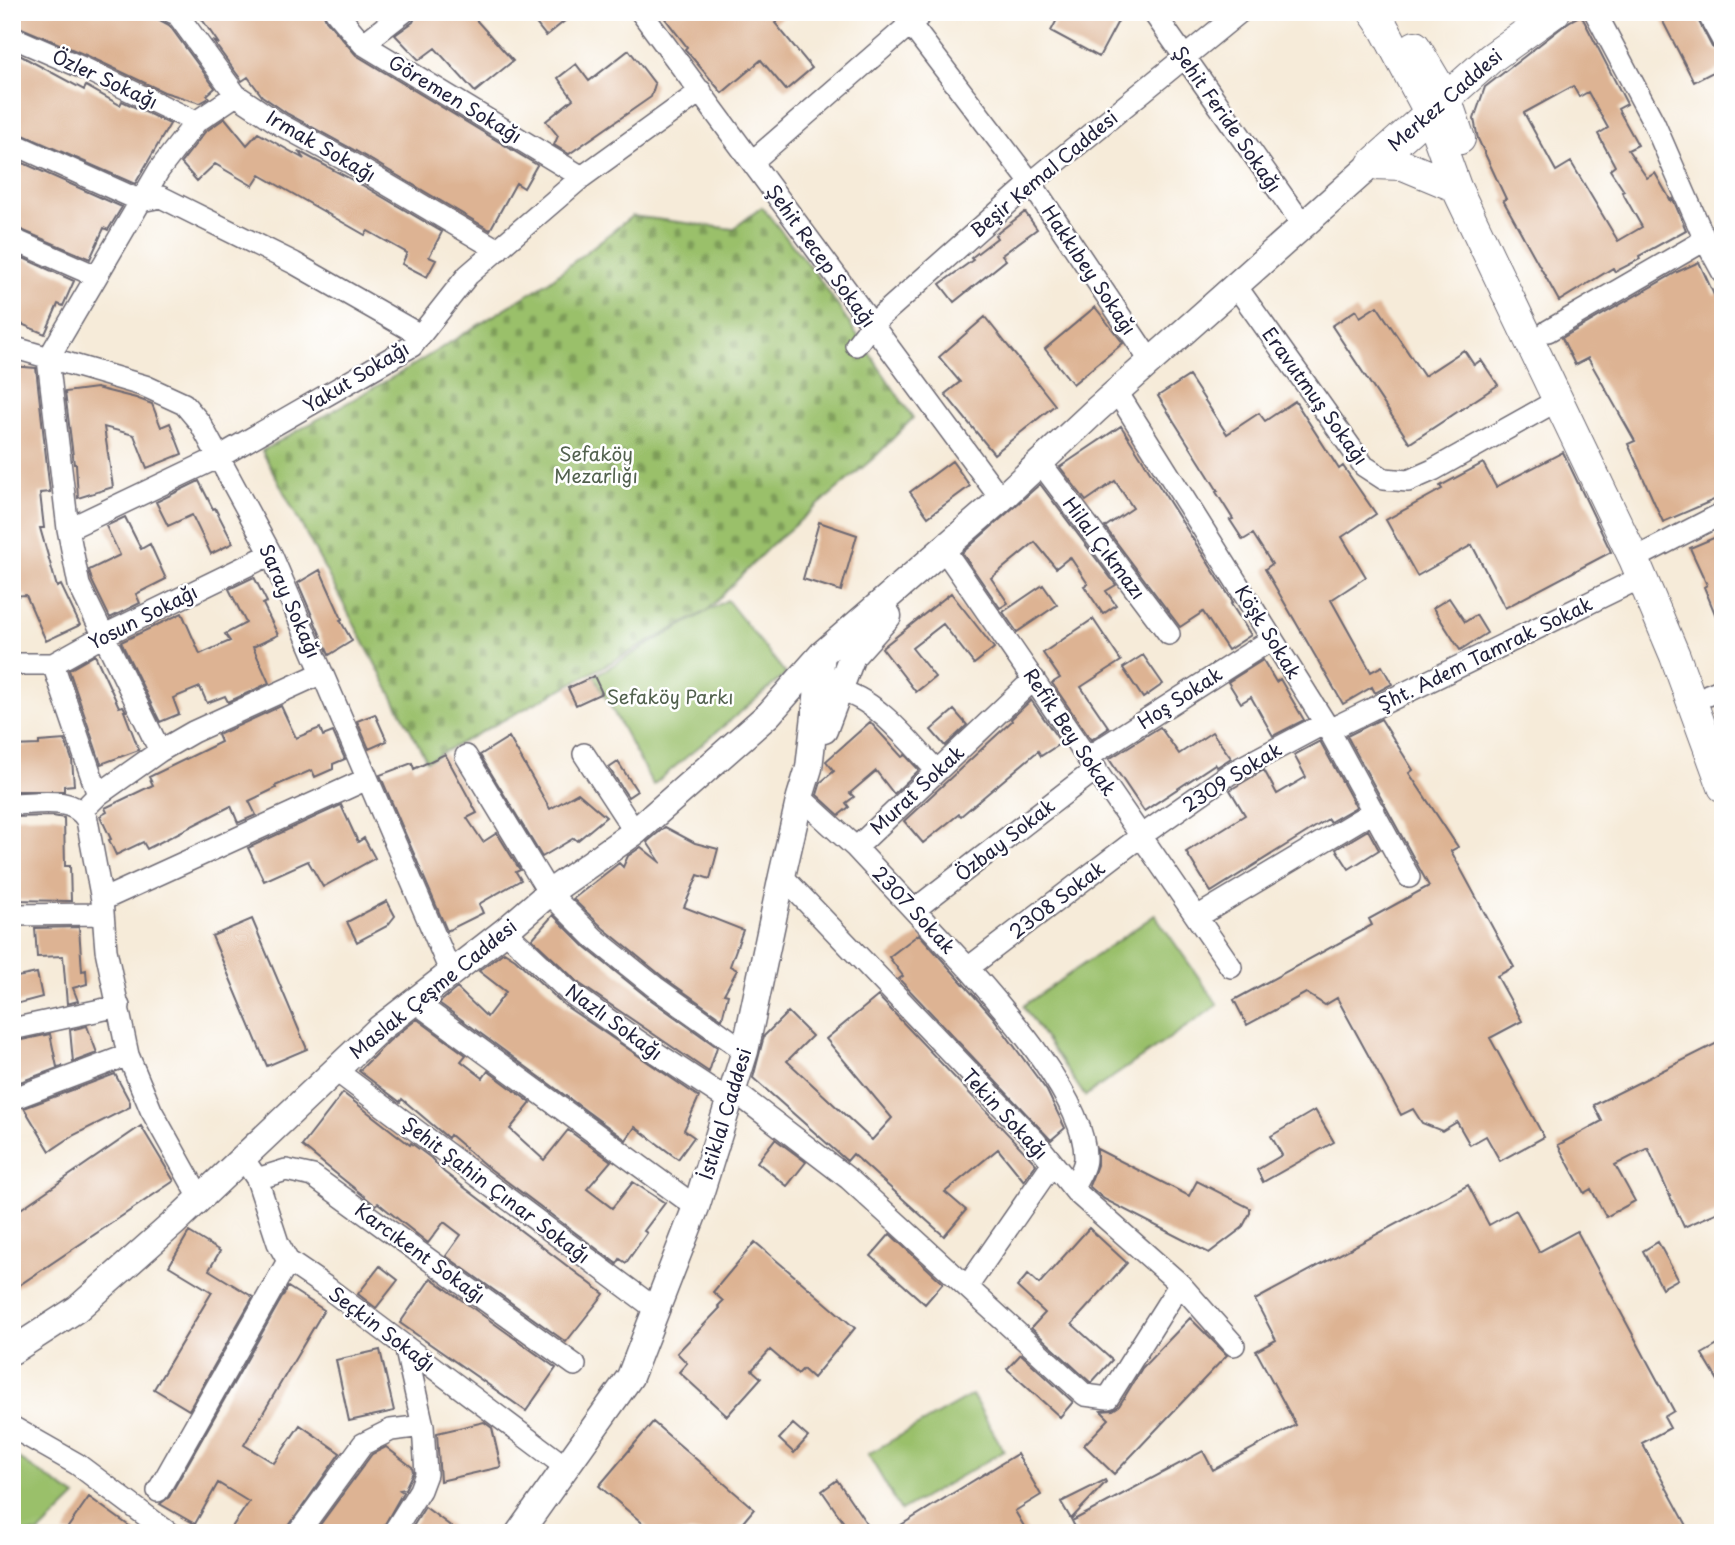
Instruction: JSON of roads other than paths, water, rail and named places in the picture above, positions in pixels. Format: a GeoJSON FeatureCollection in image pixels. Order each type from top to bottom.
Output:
{"type":"FeatureCollection","features":[{"type":"Feature","properties":{"kind":"main road"},"geometry":{"type":"LineString","coordinates":[[1373,12],[1437,105],[1456,187],[1558,400],[1643,563],[1715,692],[1723,734]]}},
{"type":"Feature","properties":{"kind":"main road"},"geometry":{"type":"LineString","coordinates":[[1395,12],[1437,105],[1627,495],[1643,563],[1723,787]]}},
{"type":"Feature","properties":{"kind":"main road","name":"Merkez Caddesi"},"geometry":{"type":"LineString","coordinates":[[1372,164],[1491,58],[1555,12]]}},
{"type":"Feature","properties":{"kind":"main road"},"geometry":{"type":"LineString","coordinates":[[1372,164],[1403,164],[1456,187]]}},
{"type":"Feature","properties":{"kind":"street","name":"Irmak Sokağı"},"geometry":{"type":"LineString","coordinates":[[172,12],[177,14],[236,95],[281,125],[498,250]]}},
{"type":"Feature","properties":{"kind":"street","name":"Göremen Sokağı"},"geometry":{"type":"LineString","coordinates":[[336,12],[363,44],[582,177]]}},
{"type":"Feature","properties":{"kind":"street"},"geometry":{"type":"LineString","coordinates":[[363,44],[404,12]]}},
{"type":"Feature","properties":{"kind":"street","name":"Şehit Recep Sokağı"},"geometry":{"type":"LineString","coordinates":[[641,12],[1001,499]]}},
{"type":"Feature","properties":{"kind":"street","name":"Şehit Feride Sokağı"},"geometry":{"type":"LineString","coordinates":[[1153,12],[1303,225]]}},
{"type":"Feature","properties":{"kind":"street","name":"Beşir Kemal Caddesi"},"geometry":{"type":"LineString","coordinates":[[856,345],[871,325],[1031,183],[1240,12]]}},
{"type":"Feature","properties":{"kind":"street"},"geometry":{"type":"LineString","coordinates":[[1595,12],[1654,123],[1705,240],[1723,273]]}},
{"type":"Feature","properties":{"kind":"street"},"geometry":{"type":"LineString","coordinates":[[1707,12],[1723,41]]}},
{"type":"Feature","properties":{"kind":"street"},"geometry":{"type":"LineString","coordinates":[[753,161],[911,16]]}},
{"type":"Feature","properties":{"kind":"street","name":"Hakkıbey Sokağı"},"geometry":{"type":"LineString","coordinates":[[911,16],[1031,183],[1151,362]]}},
{"type":"Feature","properties":{"kind":"street","name":"Özler Sokağı"},"geometry":{"type":"LineString","coordinates":[[12,37],[196,122]]}},
{"type":"Feature","properties":{"kind":"street","name":"Yakut Sokağı"},"geometry":{"type":"LineString","coordinates":[[68,529],[219,457],[412,346],[468,275],[582,177],[701,91]]}},
{"type":"Feature","properties":{"kind":"street"},"geometry":{"type":"LineString","coordinates":[[160,751],[79,585],[68,529],[48,359],[159,170],[196,122],[236,95]]}},
{"type":"Feature","properties":{"kind":"street"},"geometry":{"type":"LineString","coordinates":[[12,143],[141,201],[161,197],[294,263],[420,335]]}},
{"type":"Feature","properties":{"kind":"street"},"geometry":{"type":"LineString","coordinates":[[809,768],[852,656],[910,592],[943,548],[1001,499],[1116,392],[1372,164]]}},
{"type":"Feature","properties":{"kind":"street"},"geometry":{"type":"LineString","coordinates":[[12,239],[96,276]]}},
{"type":"Feature","properties":{"kind":"street"},"geometry":{"type":"LineString","coordinates":[[1548,331],[1705,240]]}},
{"type":"Feature","properties":{"kind":"street","name":"Eravutmuş Sokağı"},"geometry":{"type":"LineString","coordinates":[[1236,286],[1364,466],[1384,479],[1408,481],[1433,470],[1558,400]]}},
{"type":"Feature","properties":{"kind":"street","name":"Saray Sokağı"},"geometry":{"type":"LineString","coordinates":[[12,346],[145,386],[184,404],[200,423],[271,554],[451,973]]}},
{"type":"Feature","properties":{"kind":"street","name":"Köşk Sokak"},"geometry":{"type":"LineString","coordinates":[[1116,392],[1327,727],[1409,877]]}},
{"type":"Feature","properties":{"kind":"street","name":"Hilal Çıkmazı"},"geometry":{"type":"LineString","coordinates":[[1040,462],[1169,634]]}},
{"type":"Feature","properties":{"kind":"street","name":"Şht. Adem Tamrak Sokak"},"geometry":{"type":"LineString","coordinates":[[1327,727],[1643,563],[1723,513]]}},
{"type":"Feature","properties":{"kind":"street","name":"Maslak Çeşme Caddesi"},"geometry":{"type":"LineString","coordinates":[[12,1351],[77,1310],[200,1198],[250,1168],[335,1070],[379,1029],[505,931],[549,893],[635,832],[769,714],[822,654],[943,548]]}},
{"type":"Feature","properties":{"kind":"street","name":"Refik Bey Sokak"},"geometry":{"type":"LineString","coordinates":[[943,548],[1231,967]]}},
{"type":"Feature","properties":{"kind":"street","name":"Yosun Sokağı"},"geometry":{"type":"LineString","coordinates":[[12,664],[53,664],[105,635],[271,554]]}},
{"type":"Feature","properties":{"kind":"street","name":"Hoş Sokak"},"geometry":{"type":"LineString","coordinates":[[1092,763],[1272,639]]}},
{"type":"Feature","properties":{"kind":"street","name":"İstiklal Caddesi"},"geometry":{"type":"LineString","coordinates":[[519,1533],[629,1377],[696,1207],[746,1051],[782,876],[809,768],[822,654]]}},
{"type":"Feature","properties":{"kind":"street"},"geometry":{"type":"LineString","coordinates":[[53,664],[98,795]]}},
{"type":"Feature","properties":{"kind":"street"},"geometry":{"type":"LineString","coordinates":[[82,811],[98,795],[160,751],[193,732],[322,673]]}},
{"type":"Feature","properties":{"kind":"street","name":"Murat Sokak"},"geometry":{"type":"LineString","coordinates":[[800,797],[856,848],[1034,679]]}},
{"type":"Feature","properties":{"kind":"street"},"geometry":{"type":"LineString","coordinates":[[839,691],[858,695],[937,771]]}},
{"type":"Feature","properties":{"kind":"street","name":"2309 Sokak"},"geometry":{"type":"LineString","coordinates":[[1141,836],[1231,773],[1327,727]]}},
{"type":"Feature","properties":{"kind":"street"},"geometry":{"type":"LineString","coordinates":[[584,754],[635,832]]}},
{"type":"Feature","properties":{"kind":"street"},"geometry":{"type":"LineString","coordinates":[[466,756],[549,893],[594,938],[654,987],[746,1051]]}},
{"type":"Feature","properties":{"kind":"street","name":"Özbay Sokak"},"geometry":{"type":"LineString","coordinates":[[914,911],[1092,763]]}},
{"type":"Feature","properties":{"kind":"street"},"geometry":{"type":"LineString","coordinates":[[12,915],[102,907],[368,779]]}},
{"type":"Feature","properties":{"kind":"street"},"geometry":{"type":"LineString","coordinates":[[12,804],[68,803],[82,811],[87,820],[102,907],[106,950],[128,1055],[151,1110],[200,1198]]}},
{"type":"Feature","properties":{"kind":"street"},"geometry":{"type":"LineString","coordinates":[[1197,917],[1374,811]]}},
{"type":"Feature","properties":{"kind":"street","name":"2308 Sokak"},"geometry":{"type":"LineString","coordinates":[[970,967],[1141,836]]}},
{"type":"Feature","properties":{"kind":"street","name":"2307 Sokak"},"geometry":{"type":"LineString","coordinates":[[856,848],[970,967],[1040,1056],[1061,1088],[1083,1136],[1086,1160],[1073,1188]]}},
{"type":"Feature","properties":{"kind":"street","name":"Tekin Sokağı"},"geometry":{"type":"LineString","coordinates":[[782,876],[1035,1141],[1073,1188],[1180,1284],[1234,1345]]}},
{"type":"Feature","properties":{"kind":"street","name":"Nazlı Sokağı"},"geometry":{"type":"LineString","coordinates":[[505,931],[572,994],[638,1041],[733,1097],[849,1179],[1085,1395],[1108,1398],[1180,1284]]}},
{"type":"Feature","properties":{"kind":"street"},"geometry":{"type":"LineString","coordinates":[[414,1001],[696,1207]]}},
{"type":"Feature","properties":{"kind":"street"},"geometry":{"type":"LineString","coordinates":[[12,1030],[119,1006]]}},
{"type":"Feature","properties":{"kind":"street"},"geometry":{"type":"LineString","coordinates":[[12,1099],[128,1055]]}},
{"type":"Feature","properties":{"kind":"street","name":"Şehit Şahin Çınar Sokağı"},"geometry":{"type":"LineString","coordinates":[[335,1070],[657,1310]]}},
{"type":"Feature","properties":{"kind":"street"},"geometry":{"type":"LineString","coordinates":[[967,1287],[1052,1164]]}},
{"type":"Feature","properties":{"kind":"street","name":"Seçkin Sokağı"},"geometry":{"type":"LineString","coordinates":[[250,1168],[278,1243],[288,1261],[566,1468]]}},
{"type":"Feature","properties":{"kind":"street","name":"Karcıkent Sokağı"},"geometry":{"type":"LineString","coordinates":[[250,1168],[286,1170],[313,1176],[575,1365]]}},
{"type":"Feature","properties":{"kind":"street"},"geometry":{"type":"LineString","coordinates":[[158,1491],[288,1261]]}},
{"type":"Feature","properties":{"kind":"street"},"geometry":{"type":"LineString","coordinates":[[393,1533],[420,1490],[426,1474],[423,1426],[405,1346]]}},
{"type":"Feature","properties":{"kind":"street"},"geometry":{"type":"LineString","coordinates":[[298,1533],[363,1444],[391,1430],[423,1426]]}},
{"type":"Feature","properties":{"kind":"street"},"geometry":{"type":"LineString","coordinates":[[12,1427],[77,1464],[169,1533]]}},
{"type":"Feature","properties":{"kind":"park label","name":"Sefaköy Mezarlığı"},"geometry":{"type":"Point","coordinates":[596,465]}},
{"type":"Feature","properties":{"kind":"park label","name":"Sefaköy Parkı"},"geometry":{"type":"Point","coordinates":[670,697]}}]}
